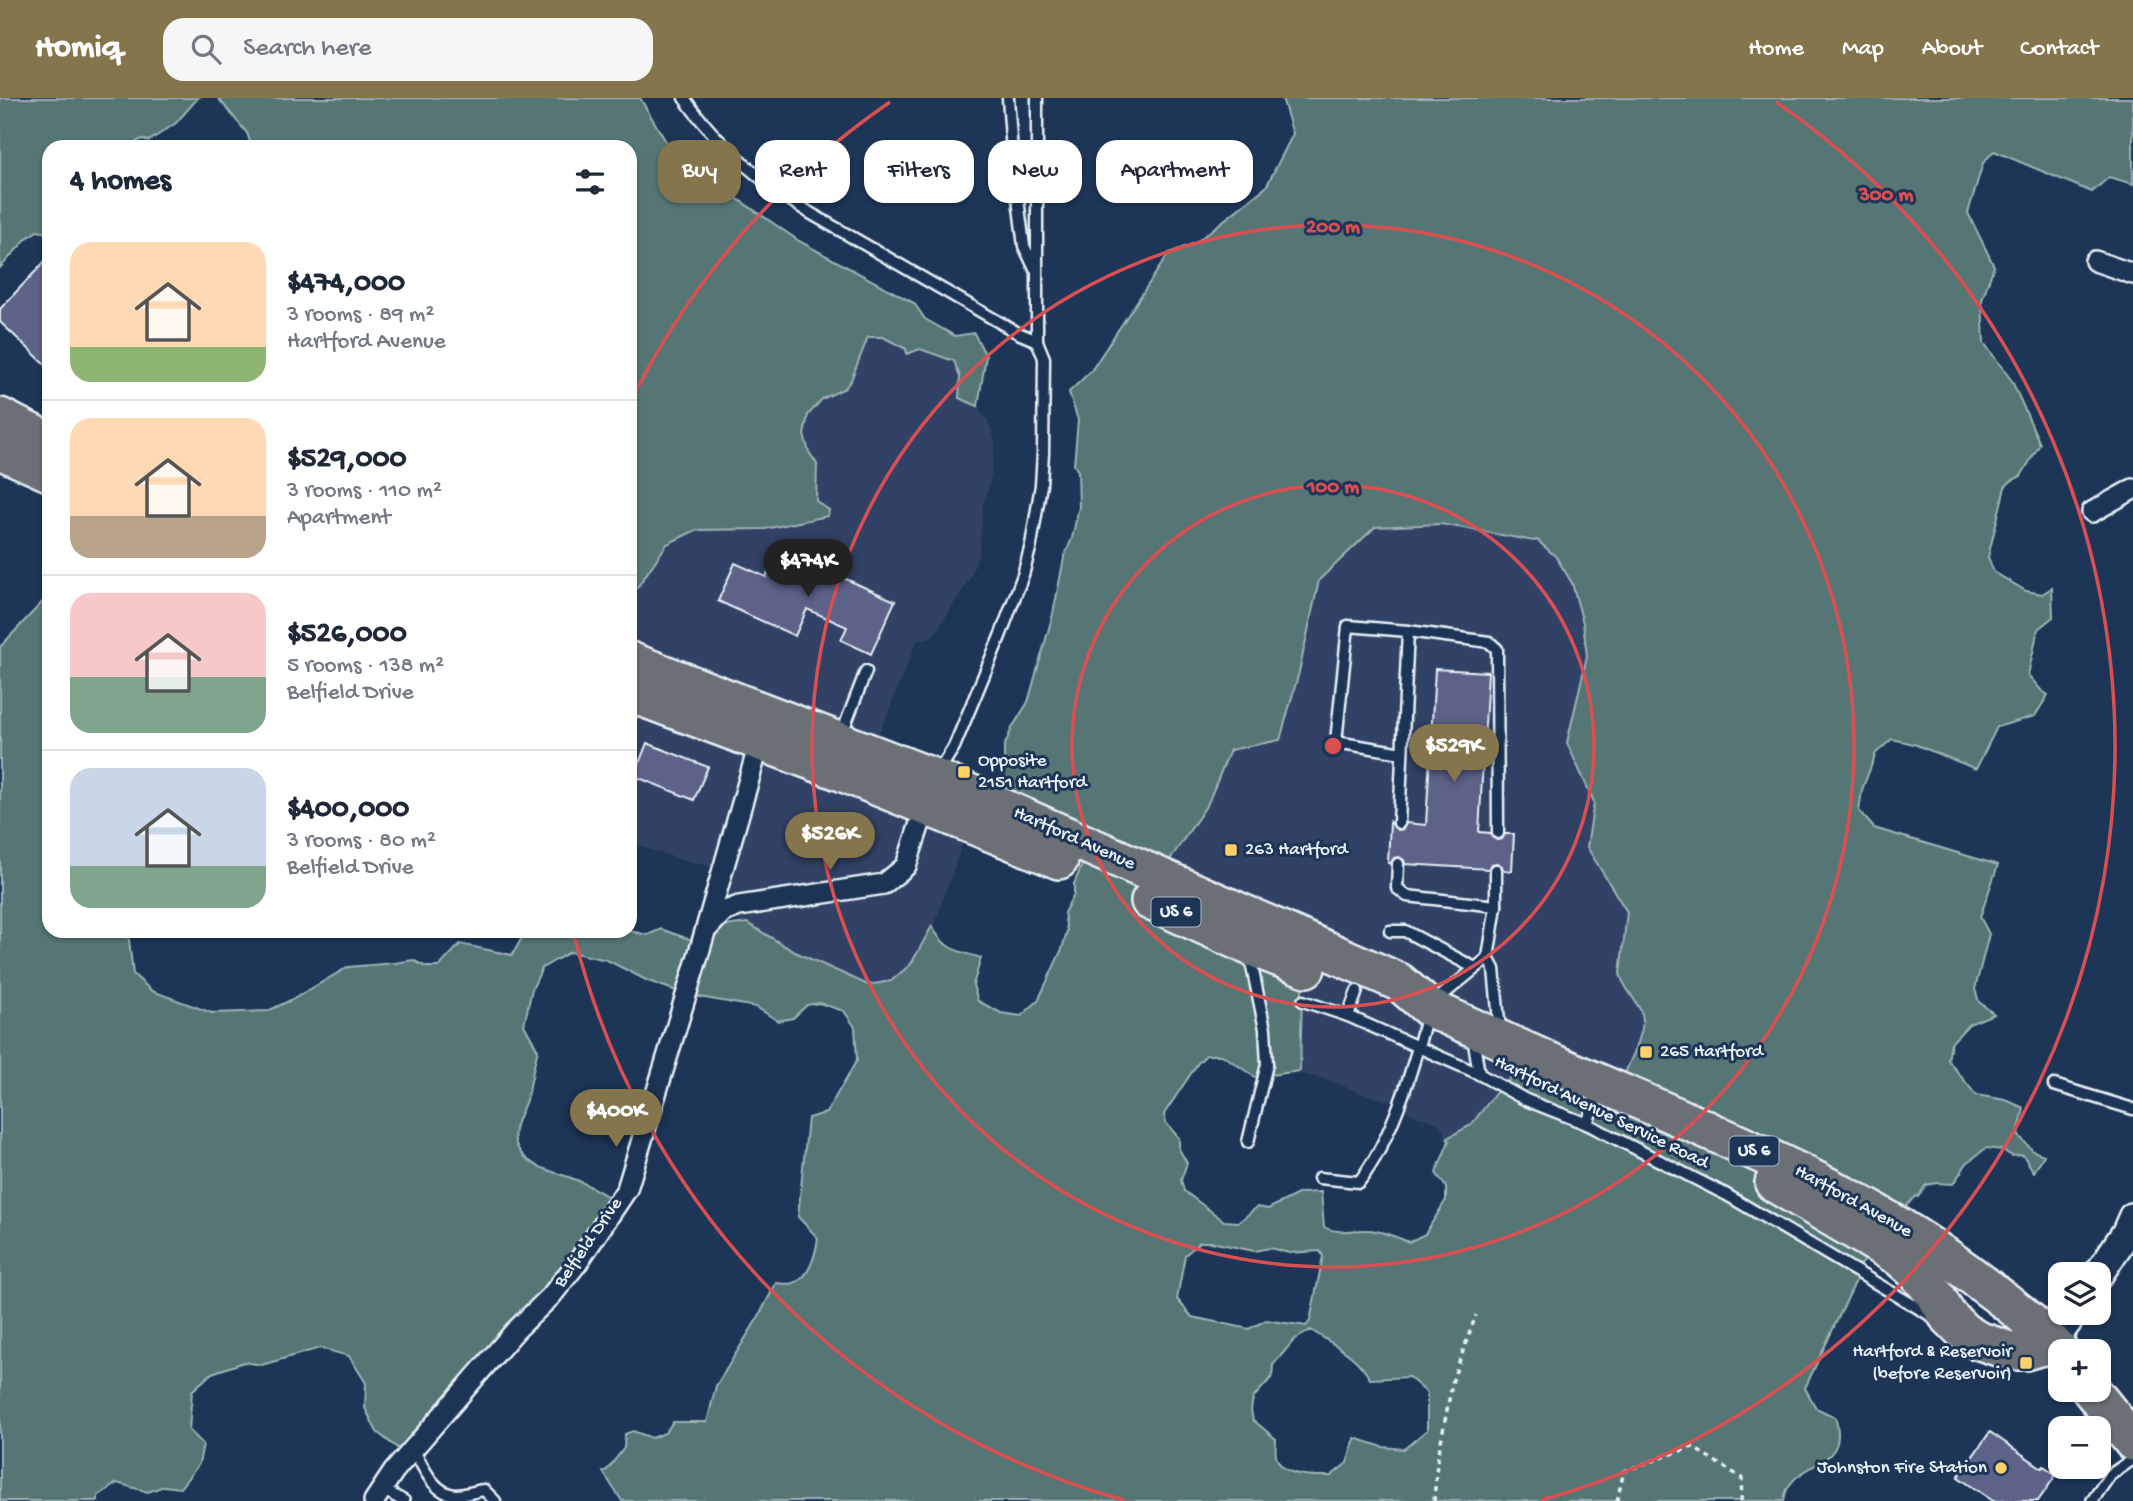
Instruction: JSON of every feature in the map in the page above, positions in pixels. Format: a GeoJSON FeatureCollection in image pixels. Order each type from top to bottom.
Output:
{"type":"FeatureCollection","features":[{"type":"Feature","properties":{"kind":"highway"},"geometry":{"type":"LineString","coordinates":[[0,417],[42,438]]}},
{"type":"Feature","properties":{"kind":"highway"},"geometry":{"type":"LineString","coordinates":[[0,450],[42,469]]}},
{"type":"Feature","properties":{"kind":"highway","name":"Hartford Avenue"},"geometry":{"type":"LineString","coordinates":[[637,664],[839,740],[1027,845],[1249,946],[1303,966],[1352,1004],[1428,1007]]}},
{"type":"Feature","properties":{"kind":"highway","name":"Hartford Avenue"},"geometry":{"type":"LineString","coordinates":[[637,696],[760,741],[930,792],[1399,982],[1428,1007],[1832,1187],[1959,1265],[2015,1309],[2048,1340]]}},
{"type":"Feature","properties":{"kind":"highway"},"geometry":{"type":"LineString","coordinates":[[1662,1110],[1794,1195],[1899,1257],[1917,1273],[1947,1315],[1964,1332],[1985,1343],[2010,1351],[2048,1348]]}},
{"type":"Feature","properties":{"kind":"highway"},"geometry":{"type":"LineString","coordinates":[[2101,1402],[2133,1442]]}},
{"type":"Feature","properties":{"kind":"street"},"geometry":{"type":"LineString","coordinates":[[2095,261],[2133,274]]}},
{"type":"Feature","properties":{"kind":"street"},"geometry":{"type":"LineString","coordinates":[[2092,512],[2133,489]]}},
{"type":"Feature","properties":{"kind":"street","name":"Belfield Drive"},"geometry":{"type":"LineString","coordinates":[[378,1495],[413,1449],[516,1331],[551,1296],[578,1262],[626,1189],[706,930],[760,741]]}},
{"type":"Feature","properties":{"kind":"street"},"geometry":{"type":"LineString","coordinates":[[706,930],[723,912],[739,906],[884,884],[906,866],[930,792]]}},
{"type":"Feature","properties":{"kind":"street"},"geometry":{"type":"LineString","coordinates":[[2107,1262],[2133,1217]]}},
{"type":"Feature","properties":{"kind":"lane"},"geometry":{"type":"LineString","coordinates":[[684,98],[725,148],[777,191],[810,213],[983,313],[1037,341]]}},
{"type":"Feature","properties":{"kind":"lane"},"geometry":{"type":"LineString","coordinates":[[1008,98],[1024,246],[1036,272]]}},
{"type":"Feature","properties":{"kind":"lane"},"geometry":{"type":"LineString","coordinates":[[930,792],[954,747],[1013,606],[1031,545],[1041,485],[1044,358],[1037,341],[1037,98]]}},
{"type":"Feature","properties":{"kind":"lane"},"geometry":{"type":"LineString","coordinates":[[1402,753],[1336,742],[1348,626],[1489,642],[1497,649],[1498,833]]}},
{"type":"Feature","properties":{"kind":"lane"},"geometry":{"type":"LineString","coordinates":[[1399,823],[1408,631]]}},
{"type":"Feature","properties":{"kind":"lane"},"geometry":{"type":"LineString","coordinates":[[839,740],[866,671]]}},
{"type":"Feature","properties":{"kind":"lane"},"geometry":{"type":"LineString","coordinates":[[1398,864],[1397,888],[1407,896],[1496,906]]}},
{"type":"Feature","properties":{"kind":"lane"},"geometry":{"type":"LineString","coordinates":[[1319,1178],[1359,1182],[1374,1162],[1387,1135],[1418,1047],[1428,1007],[1488,958],[1496,906],[1496,870]]}},
{"type":"Feature","properties":{"kind":"lane"},"geometry":{"type":"LineString","coordinates":[[1390,931],[1405,931],[1475,968]]}},
{"type":"Feature","properties":{"kind":"lane"},"geometry":{"type":"LineString","coordinates":[[1248,1142],[1267,1064],[1265,1029],[1249,946]]}},
{"type":"Feature","properties":{"kind":"lane","name":"Hartford Avenue Service Road"},"geometry":{"type":"LineString","coordinates":[[1488,958],[1494,969],[1488,1035],[1474,1043],[1479,1074],[1526,1100],[1587,1124],[1727,1195],[1923,1313],[1964,1332]]}},
{"type":"Feature","properties":{"kind":"lane"},"geometry":{"type":"LineString","coordinates":[[1303,1001],[1352,1004],[1418,1047],[1479,1074]]}},
{"type":"Feature","properties":{"kind":"lane"},"geometry":{"type":"LineString","coordinates":[[1587,1124],[1601,1084]]}},
{"type":"Feature","properties":{"kind":"lane"},"geometry":{"type":"LineString","coordinates":[[2054,1085],[2133,1109]]}},
{"type":"Feature","properties":{"kind":"lane"},"geometry":{"type":"LineString","coordinates":[[413,1449],[441,1491],[458,1495],[484,1490],[495,1501]]}},
{"type":"Feature","properties":{"kind":"lane"},"geometry":{"type":"LineString","coordinates":[[2092,1501],[2110,1475],[2133,1459]]}},
{"type":"Feature","properties":{"kind":"lane"},"geometry":{"type":"LineString","coordinates":[[378,1495],[404,1501]]}},
{"type":"Feature","properties":{"kind":"path"},"geometry":{"type":"LineString","coordinates":[[1434,1501],[1437,1462],[1454,1379],[1476,1315]]}},
{"type":"Feature","properties":{"kind":"path"},"geometry":{"type":"LineString","coordinates":[[1617,1501],[1623,1471],[1692,1447],[1742,1478],[1741,1501]]}},
{"type":"Feature","properties":{"kind":"shaded area"},"geometry":{"type":"Polygon","coordinates":[[[868,337],[883,337],[907,349],[920,349],[954,361],[960,377],[959,398],[978,406],[988,420],[995,441],[991,476],[983,506],[979,553],[970,578],[937,631],[932,636],[917,641],[874,747],[974,810],[933,928],[911,963],[891,981],[868,985],[795,952],[747,923],[710,913],[718,868],[678,859],[637,844],[637,588],[668,544],[696,530],[765,529],[828,510],[816,501],[817,464],[809,452],[804,435],[808,415],[822,399],[845,388],[851,380],[868,337]]]}},
{"type":"Feature","properties":{"kind":"shaded area"},"geometry":{"type":"Polygon","coordinates":[[[1441,524],[1537,540],[1556,557],[1572,583],[1583,623],[1587,656],[1567,743],[1595,801],[1587,847],[1627,912],[1620,974],[1642,1015],[1639,1041],[1620,1083],[1514,1062],[1509,1080],[1500,1086],[1471,1125],[1447,1138],[1440,1125],[1416,1117],[1394,1102],[1359,1093],[1329,1080],[1301,1074],[1303,955],[1155,882],[1208,803],[1230,750],[1299,672],[1318,580],[1375,527],[1441,524]]]}},
{"type":"Feature","properties":{"kind":"green space"},"geometry":{"type":"Polygon","coordinates":[[[0,98],[198,98],[176,123],[150,140],[42,140],[42,232],[37,231],[27,238],[0,268],[0,98]]]}},
{"type":"Feature","properties":{"kind":"green space"},"geometry":{"type":"Polygon","coordinates":[[[218,98],[640,98],[665,140],[658,140],[658,203],[741,201],[799,241],[914,303],[925,319],[955,336],[974,333],[986,356],[978,406],[959,398],[960,377],[954,361],[920,349],[907,354],[906,349],[883,337],[868,337],[851,380],[845,388],[822,399],[808,415],[804,435],[809,452],[817,464],[816,501],[829,510],[828,516],[765,529],[696,530],[667,544],[637,588],[637,140],[250,140],[247,133],[218,98]]]}},
{"type":"Feature","properties":{"kind":"green space"},"geometry":{"type":"Polygon","coordinates":[[[1282,98],[2133,98],[2133,184],[2109,177],[2092,192],[1994,151],[1983,163],[1968,213],[1994,266],[1982,300],[1984,343],[2012,381],[2040,444],[2021,476],[2005,487],[1988,557],[1994,572],[2026,591],[2042,594],[2052,588],[2053,617],[2038,629],[2028,675],[2048,695],[2035,716],[1997,727],[1976,769],[1914,744],[1892,739],[1876,753],[1862,790],[1859,811],[1874,828],[1998,865],[1980,917],[1989,934],[1975,989],[1979,1002],[1994,1014],[1969,1024],[1951,1043],[1948,1060],[1976,1095],[2006,1100],[2024,1108],[2018,1135],[2033,1151],[2044,1155],[2034,1172],[2023,1155],[2012,1156],[2002,1150],[1986,1148],[1967,1163],[1953,1184],[1926,1185],[1918,1197],[1901,1212],[1874,1252],[1857,1268],[1860,1272],[1805,1388],[1816,1408],[1835,1417],[1838,1435],[1835,1448],[1828,1457],[1796,1478],[1788,1487],[1784,1501],[622,1501],[603,1472],[624,1448],[625,1434],[633,1431],[652,1438],[665,1433],[673,1422],[707,1422],[716,1386],[776,1283],[792,1284],[800,1280],[811,1264],[818,1238],[798,1217],[808,1118],[826,1113],[857,1060],[855,1027],[844,1011],[819,1003],[807,1005],[793,1018],[778,1021],[756,1007],[688,995],[648,981],[607,960],[570,952],[542,968],[532,989],[524,1025],[538,1050],[527,1097],[516,1126],[516,1144],[520,1152],[535,1164],[579,1181],[618,1202],[405,1454],[377,1432],[365,1408],[366,1383],[349,1356],[320,1348],[262,1365],[244,1362],[212,1373],[192,1391],[189,1430],[203,1444],[199,1464],[180,1488],[164,1486],[148,1492],[117,1483],[98,1496],[98,1501],[0,1501],[0,647],[42,602],[42,938],[129,938],[133,974],[152,991],[212,1013],[268,1011],[348,967],[413,960],[426,967],[439,967],[460,944],[512,955],[522,938],[637,938],[637,933],[648,935],[661,929],[697,942],[717,927],[747,923],[795,952],[868,985],[891,981],[911,964],[932,926],[947,945],[981,958],[973,985],[978,1001],[1001,1013],[1021,1016],[1038,1001],[1062,949],[1067,931],[1064,913],[1074,894],[1074,884],[1084,860],[997,787],[1004,769],[1004,747],[1028,702],[1079,507],[1078,471],[1074,465],[1078,420],[1069,392],[1091,371],[1169,253],[1195,243],[1246,203],[1253,203],[1253,197],[1266,187],[1293,134],[1282,98]],[[1441,524],[1375,527],[1319,580],[1299,672],[1280,740],[1230,750],[1208,803],[1155,882],[1303,955],[1300,1071],[1255,1077],[1222,1055],[1206,1055],[1164,1114],[1166,1123],[1179,1138],[1179,1149],[1187,1163],[1181,1180],[1184,1191],[1224,1221],[1239,1222],[1257,1207],[1268,1209],[1300,1193],[1321,1192],[1324,1227],[1337,1231],[1376,1231],[1409,1242],[1425,1234],[1446,1200],[1446,1187],[1436,1173],[1449,1141],[1447,1138],[1471,1125],[1501,1086],[1509,1080],[1514,1062],[1620,1084],[1639,1039],[1643,1021],[1642,1014],[1620,974],[1627,912],[1587,847],[1594,802],[1567,743],[1587,656],[1583,623],[1572,583],[1556,557],[1537,540],[1441,524]],[[1200,1242],[1185,1255],[1177,1299],[1192,1317],[1249,1329],[1266,1320],[1306,1326],[1310,1321],[1323,1256],[1320,1251],[1289,1253],[1270,1248],[1254,1251],[1200,1242]],[[1311,1330],[1294,1340],[1273,1365],[1272,1377],[1253,1398],[1253,1420],[1276,1439],[1276,1456],[1279,1463],[1292,1472],[1331,1476],[1347,1463],[1355,1438],[1383,1447],[1404,1449],[1427,1430],[1427,1393],[1409,1377],[1370,1379],[1359,1363],[1311,1330]]]}},
{"type":"Feature","properties":{"kind":"building"},"geometry":{"type":"Polygon","coordinates":[[[42,264],[42,361],[0,322],[0,309],[42,264]]]}},
{"type":"Feature","properties":{"kind":"building"},"geometry":{"type":"Polygon","coordinates":[[[779,549],[895,601],[871,654],[841,640],[847,627],[807,609],[795,636],[718,601],[735,563],[766,577],[779,549]]]}},
{"type":"Feature","properties":{"kind":"building"},"geometry":{"type":"Polygon","coordinates":[[[1435,669],[1488,672],[1479,832],[1491,833],[1497,840],[1502,839],[1505,834],[1514,834],[1512,871],[1503,870],[1497,863],[1492,864],[1489,869],[1405,864],[1399,857],[1388,863],[1390,822],[1398,830],[1403,829],[1406,823],[1426,825],[1435,669]]]}},
{"type":"Feature","properties":{"kind":"building"},"geometry":{"type":"Polygon","coordinates":[[[647,743],[708,767],[694,800],[637,777],[637,768],[647,743]]]}},
{"type":"Feature","properties":{"kind":"building","name":"Johnston Fire Station"},"geometry":{"type":"Polygon","coordinates":[[[1990,1432],[2042,1468],[2044,1466],[2048,1469],[2048,1479],[2053,1479],[2038,1501],[1993,1501],[1958,1477],[1990,1432]]]}},
{"type":"Feature","properties":{"kind":"place","name":"Opposite 2151 Hartford"},"geometry":{"type":"Point","coordinates":[964,772]}},
{"type":"Feature","properties":{"kind":"place","name":"263 Hartford"},"geometry":{"type":"Point","coordinates":[1231,850]}},
{"type":"Feature","properties":{"kind":"place","name":"265 Hartford"},"geometry":{"type":"Point","coordinates":[1646,1052]}},
{"type":"Feature","properties":{"kind":"place","name":"Hartford & Reservoir (before Reservoir)"},"geometry":{"type":"Point","coordinates":[2026,1363]}},
{"type":"Feature","properties":{"kind":"place","name":"Johnston Fire Station"},"geometry":{"type":"Point","coordinates":[2001,1468]}}]}
